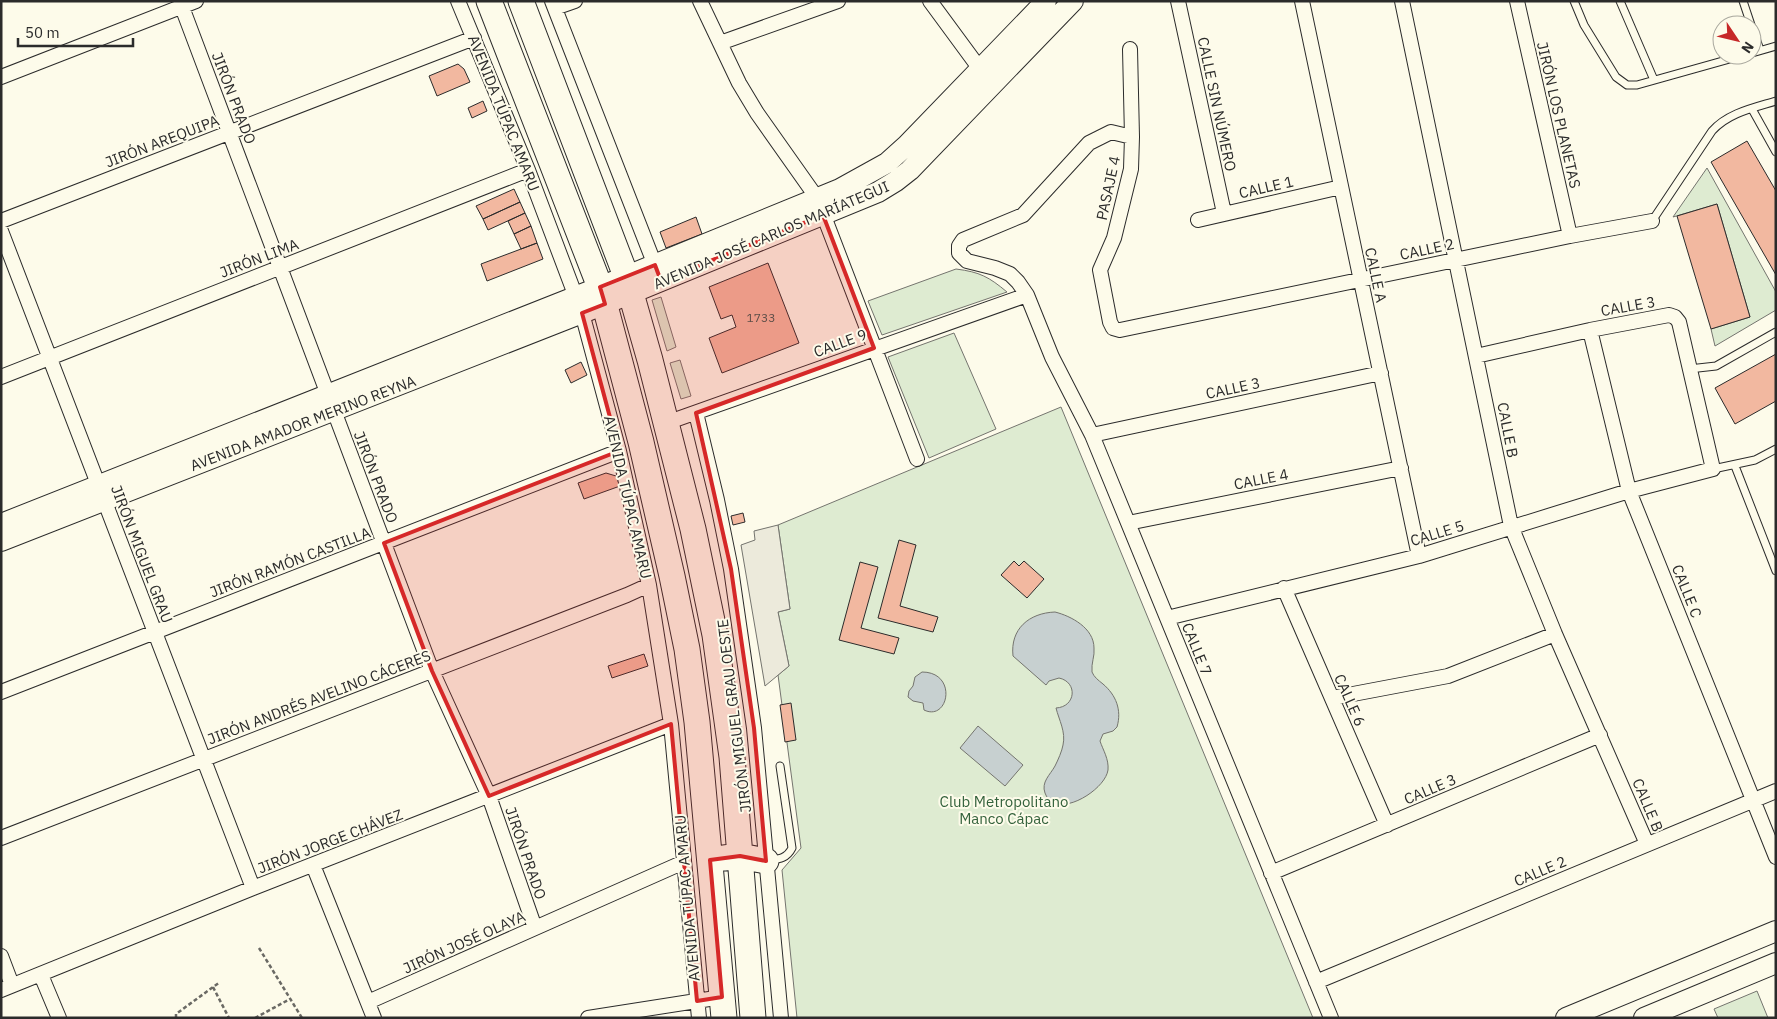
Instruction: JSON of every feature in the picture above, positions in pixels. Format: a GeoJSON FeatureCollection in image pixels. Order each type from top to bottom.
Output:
{"type":"FeatureCollection","features":[{"type":"Feature","properties":{"kind":"highway","name":"AVENIDA TÚPAC AMARU"},"geometry":{"type":"LineString","coordinates":[[489,1],[603,296],[644,452],[687,649],[697,722],[723,1007]]}},
{"type":"Feature","properties":{"kind":"highway"},"geometry":{"type":"LineString","coordinates":[[500,28],[525,9],[629,285],[666,423],[693,529],[715,635],[732,757],[753,1018]]}},
{"type":"Feature","properties":{"kind":"highway"},"geometry":{"type":"LineString","coordinates":[[710,860],[740,856],[766,861]]}},
{"type":"Feature","properties":{"kind":"street"},"geometry":{"type":"LineString","coordinates":[[1,77],[196,1]]}},
{"type":"Feature","properties":{"kind":"street","name":"AVENIDA TÚPAC AMARU"},"geometry":{"type":"LineString","coordinates":[[458,1],[528,170],[578,305],[619,451],[649,586],[671,724],[699,1018]]}},
{"type":"Feature","properties":{"kind":"street"},"geometry":{"type":"LineString","coordinates":[[575,1],[554,5],[658,273]]}},
{"type":"Feature","properties":{"kind":"street"},"geometry":{"type":"LineString","coordinates":[[700,1],[739,83],[820,207],[917,459]]}},
{"type":"Feature","properties":{"kind":"street"},"geometry":{"type":"LineString","coordinates":[[720,43],[838,1]]}},
{"type":"Feature","properties":{"kind":"street"},"geometry":{"type":"LineString","coordinates":[[930,1],[980,69]]}},
{"type":"Feature","properties":{"kind":"street","name":"AVENIDA JOSÉ CARLOS MARÍATEGUI"},"geometry":{"type":"LineString","coordinates":[[820,207],[840,189],[887,163],[1046,1]]}},
{"type":"Feature","properties":{"kind":"street","name":"AVENIDA JOSÉ CARLOS MARÍATEGUI"},"geometry":{"type":"LineString","coordinates":[[603,296],[820,207],[878,192],[896,182],[910,170],[1073,1]]}},
{"type":"Feature","properties":{"kind":"street","name":"CALLE SIN NÚMERO"},"geometry":{"type":"LineString","coordinates":[[1178,1],[1224,213]]}},
{"type":"Feature","properties":{"kind":"street","name":"CALLE A"},"geometry":{"type":"LineString","coordinates":[[1302,1],[1419,556]]}},
{"type":"Feature","properties":{"kind":"street","name":"CALLE B"},"geometry":{"type":"LineString","coordinates":[[1402,1],[1511,526],[1555,634],[1647,844]]}},
{"type":"Feature","properties":{"kind":"street","name":"JIRÓN LOS PLANETAS"},"geometry":{"type":"LineString","coordinates":[[1517,1],[1570,236]]}},
{"type":"Feature","properties":{"kind":"street","name":"JIRÓN PRADO"},"geometry":{"type":"LineString","coordinates":[[182,7],[432,671],[489,796],[535,928]]}},
{"type":"Feature","properties":{"kind":"street","name":"JIRÓN AREQUIPA"},"geometry":{"type":"LineString","coordinates":[[1,221],[474,38]]}},
{"type":"Feature","properties":{"kind":"street","name":"PASAJE 4"},"geometry":{"type":"LineString","coordinates":[[1120,330],[1113,328],[1110,322],[1100,270],[1114,238],[1131,169],[1130,48]]}},
{"type":"Feature","properties":{"kind":"street","name":"CALLE 7"},"geometry":{"type":"LineString","coordinates":[[1132,137],[1111,132],[1089,143],[1023,215],[963,240],[958,246],[959,253],[967,261],[1010,274],[1027,295],[1052,357],[1092,435],[1331,1018]]}},
{"type":"Feature","properties":{"kind":"street","name":"JIRÓN LIMA"},"geometry":{"type":"LineString","coordinates":[[1,377],[528,170]]}},
{"type":"Feature","properties":{"kind":"street","name":"CALLE 1"},"geometry":{"type":"LineString","coordinates":[[1198,220],[1341,187]]}},
{"type":"Feature","properties":{"kind":"street","name":"CALLE 2"},"geometry":{"type":"LineString","coordinates":[[1120,330],[1570,236],[1652,221]]}},
{"type":"Feature","properties":{"kind":"street","name":"JIRÓN MIGUEL GRAU"},"geometry":{"type":"LineString","coordinates":[[1,231],[253,888]]}},
{"type":"Feature","properties":{"kind":"street","name":"CALLE 9"},"geometry":{"type":"LineString","coordinates":[[666,423],[1027,295]]}},
{"type":"Feature","properties":{"kind":"street","name":"AVENIDA AMADOR MERINO REYNA"},"geometry":{"type":"LineString","coordinates":[[1,541],[102,493],[603,296]]}},
{"type":"Feature","properties":{"kind":"street","name":"CALLE 3"},"geometry":{"type":"LineString","coordinates":[[1476,356],[1590,330],[1669,315],[1679,322],[1689,369]]}},
{"type":"Feature","properties":{"kind":"street","name":"CALLE C"},"geometry":{"type":"LineString","coordinates":[[1590,330],[1629,491],[1776,857]]}},
{"type":"Feature","properties":{"kind":"street"},"geometry":{"type":"LineString","coordinates":[[1689,369],[1713,470]]}},
{"type":"Feature","properties":{"kind":"street","name":"CALLE 3"},"geometry":{"type":"LineString","coordinates":[[1092,435],[1380,373]]}},
{"type":"Feature","properties":{"kind":"street","name":"JIRÓN MIGUEL GRAU OESTE"},"geometry":{"type":"LineString","coordinates":[[696,413],[731,569],[754,728],[781,1018]]}},
{"type":"Feature","properties":{"kind":"street","name":"JIRÓN RAMÓN CASTILLA"},"geometry":{"type":"LineString","coordinates":[[1,692],[619,451]]}},
{"type":"Feature","properties":{"kind":"street","name":"CALLE 4"},"geometry":{"type":"LineString","coordinates":[[1128,523],[1401,468]]}},
{"type":"Feature","properties":{"kind":"street","name":"CALLE 5"},"geometry":{"type":"LineString","coordinates":[[1167,618],[1419,556],[1629,491],[1713,470]]}},
{"type":"Feature","properties":{"kind":"street","name":"AVENIDA AMADOR MERINO REYNA"},"geometry":{"type":"LineString","coordinates":[[1,524],[102,493]]}},
{"type":"Feature","properties":{"kind":"street","name":"JIRÓN ANDRÉS AVELINO CÁCERES"},"geometry":{"type":"LineString","coordinates":[[1,838],[649,586]]}},
{"type":"Feature","properties":{"kind":"street","name":"CALLE 6"},"geometry":{"type":"LineString","coordinates":[[1284,588],[1387,824]]}},
{"type":"Feature","properties":{"kind":"street"},"geometry":{"type":"LineString","coordinates":[[1332,698],[1448,676],[1555,634]]}},
{"type":"Feature","properties":{"kind":"street","name":"JIRÓN JORGE CHÁVEZ"},"geometry":{"type":"LineString","coordinates":[[7,987],[671,724]]}},
{"type":"Feature","properties":{"kind":"street","name":"CALLE 3"},"geometry":{"type":"LineString","coordinates":[[1271,873],[1600,735]]}},
{"type":"Feature","properties":{"kind":"street","name":"CALLE 2"},"geometry":{"type":"LineString","coordinates":[[1316,982],[1776,791]]}},
{"type":"Feature","properties":{"kind":"street","name":"JIRÓN JOSÉ OLAYA"},"geometry":{"type":"LineString","coordinates":[[368,1002],[684,862]]}},
{"type":"Feature","properties":{"kind":"street"},"geometry":{"type":"LineString","coordinates":[[313,865],[374,1018]]}},
{"type":"Feature","properties":{"kind":"street"},"geometry":{"type":"LineString","coordinates":[[1566,1018],[1776,931]]}},
{"type":"Feature","properties":{"kind":"street"},"geometry":{"type":"LineString","coordinates":[[1,956],[7,987]]}},
{"type":"Feature","properties":{"kind":"street"},"geometry":{"type":"LineString","coordinates":[[1644,1018],[1776,963]]}},
{"type":"Feature","properties":{"kind":"street"},"geometry":{"type":"LineString","coordinates":[[41,974],[59,1018]]}},
{"type":"Feature","properties":{"kind":"street"},"geometry":{"type":"LineString","coordinates":[[588,1018],[697,1001],[723,1007]]}},
{"type":"Feature","properties":{"kind":"lane"},"geometry":{"type":"LineString","coordinates":[[1574,1],[1584,25],[1616,76],[1627,85],[1637,85],[1712,64]]}},
{"type":"Feature","properties":{"kind":"lane"},"geometry":{"type":"LineString","coordinates":[[1620,1],[1654,80]]}},
{"type":"Feature","properties":{"kind":"lane"},"geometry":{"type":"LineString","coordinates":[[1743,1],[1748,15]]}},
{"type":"Feature","properties":{"kind":"lane"},"geometry":{"type":"LineString","coordinates":[[1762,50],[1776,46]]}},
{"type":"Feature","properties":{"kind":"lane"},"geometry":{"type":"LineString","coordinates":[[1652,221],[1712,131],[1726,118],[1776,101]]}},
{"type":"Feature","properties":{"kind":"lane"},"geometry":{"type":"LineString","coordinates":[[1752,109],[1776,152]]}},
{"type":"Feature","properties":{"kind":"lane"},"geometry":{"type":"LineString","coordinates":[[1689,369],[1716,366],[1776,332]]}},
{"type":"Feature","properties":{"kind":"lane"},"geometry":{"type":"LineString","coordinates":[[1713,470],[1755,460],[1776,449]]}},
{"type":"Feature","properties":{"kind":"lane"},"geometry":{"type":"LineString","coordinates":[[1735,466],[1776,570]]}},
{"type":"Feature","properties":{"kind":"lane"},"geometry":{"type":"LineString","coordinates":[[766,861],[782,859],[792,848],[780,766]]}},
{"type":"Feature","properties":{"kind":"path"},"geometry":{"type":"LineString","coordinates":[[259,948],[302,1018]]}},
{"type":"Feature","properties":{"kind":"path"},"geometry":{"type":"LineString","coordinates":[[176,1018],[176,1014],[220,982]]}},
{"type":"Feature","properties":{"kind":"path"},"geometry":{"type":"LineString","coordinates":[[213,987],[228,1018]]}},
{"type":"Feature","properties":{"kind":"path"},"geometry":{"type":"LineString","coordinates":[[255,1018],[290,999]]}},
{"type":"Feature","properties":{"kind":"highlighted area"},"geometry":{"type":"Polygon","coordinates":[[[823,215],[874,348],[696,413],[731,569],[754,728],[766,861],[740,856],[710,860],[722,997],[697,1001],[671,724],[489,796],[432,671],[384,543],[619,451],[582,313],[605,304],[600,287],[655,265],[661,281],[823,215]]]}},
{"type":"Feature","properties":{"kind":"green space"},"geometry":{"type":"Polygon","coordinates":[[[1707,168],[1776,292],[1776,310],[1715,346],[1711,329],[1750,317],[1717,204],[1673,217],[1707,168]]]}},
{"type":"Feature","properties":{"kind":"green space"},"geometry":{"type":"Polygon","coordinates":[[[956,269],[984,276],[1007,292],[882,335],[868,301],[956,269]]]}},
{"type":"Feature","properties":{"kind":"green space"},"geometry":{"type":"Polygon","coordinates":[[[661,297],[676,347],[667,351],[652,300],[661,297]]]}},
{"type":"Feature","properties":{"kind":"green space"},"geometry":{"type":"Polygon","coordinates":[[[954,333],[996,429],[929,458],[888,357],[954,333]]]}},
{"type":"Feature","properties":{"kind":"green space"},"geometry":{"type":"Polygon","coordinates":[[[680,360],[691,396],[681,399],[670,363],[680,360]]]}},
{"type":"Feature","properties":{"kind":"green space","name":"Club Metropolitano Manco Cápac"},"geometry":{"type":"Polygon","coordinates":[[[1061,407],[1313,1018],[797,1018],[782,870],[801,848],[778,675],[789,666],[778,612],[790,609],[778,525],[1061,407]]]}},
{"type":"Feature","properties":{"kind":"green space"},"geometry":{"type":"Polygon","coordinates":[[[1757,991],[1768,1018],[1718,1018],[1714,1009],[1757,991]]]}},
{"type":"Feature","properties":{"kind":"shaded area"},"geometry":{"type":"Polygon","coordinates":[[[778,525],[790,609],[778,612],[789,666],[765,686],[741,545],[755,540],[754,531],[778,525]]]}},
{"type":"Feature","properties":{"kind":"shaded area"},"geometry":{"type":"Polygon","coordinates":[[[1055,612],[1068,616],[1090,634],[1094,651],[1092,672],[1108,688],[1117,703],[1119,715],[1117,727],[1113,731],[1103,734],[1100,741],[1108,762],[1105,778],[1089,794],[1069,804],[1059,804],[1050,801],[1045,793],[1044,785],[1061,753],[1064,740],[1056,708],[1063,707],[1068,703],[1071,699],[1072,689],[1065,680],[1059,678],[1049,681],[1046,685],[1013,656],[1015,638],[1023,624],[1037,616],[1055,612]]]}},
{"type":"Feature","properties":{"kind":"shaded area"},"geometry":{"type":"Polygon","coordinates":[[[922,672],[933,674],[941,680],[945,687],[946,696],[944,703],[933,712],[924,710],[923,703],[913,701],[908,697],[915,677],[922,672]]]}},
{"type":"Feature","properties":{"kind":"shaded area"},"geometry":{"type":"Polygon","coordinates":[[[978,726],[1023,765],[1005,786],[960,748],[978,726]]]}},
{"type":"Feature","properties":{"kind":"building"},"geometry":{"type":"Polygon","coordinates":[[[458,64],[464,69],[470,82],[437,96],[429,76],[458,64]]]}},
{"type":"Feature","properties":{"kind":"building"},"geometry":{"type":"Polygon","coordinates":[[[483,101],[487,111],[472,118],[468,108],[483,101]]]}},
{"type":"Feature","properties":{"kind":"building"},"geometry":{"type":"Polygon","coordinates":[[[1747,141],[1776,191],[1776,275],[1711,162],[1747,141]]]}},
{"type":"Feature","properties":{"kind":"building"},"geometry":{"type":"Polygon","coordinates":[[[514,189],[520,202],[483,219],[476,206],[514,189]]]}},
{"type":"Feature","properties":{"kind":"building"},"geometry":{"type":"Polygon","coordinates":[[[520,202],[525,213],[488,230],[483,219],[520,202]]]}},
{"type":"Feature","properties":{"kind":"building"},"geometry":{"type":"Polygon","coordinates":[[[1717,204],[1750,317],[1711,329],[1677,216],[1717,204]]]}},
{"type":"Feature","properties":{"kind":"building"},"geometry":{"type":"Polygon","coordinates":[[[525,213],[531,226],[514,234],[508,221],[525,213]]]}},
{"type":"Feature","properties":{"kind":"building"},"geometry":{"type":"Polygon","coordinates":[[[696,217],[702,234],[666,248],[660,232],[696,217]]]}},
{"type":"Feature","properties":{"kind":"building"},"geometry":{"type":"Polygon","coordinates":[[[531,226],[537,243],[521,249],[514,234],[531,226]]]}},
{"type":"Feature","properties":{"kind":"building"},"geometry":{"type":"Polygon","coordinates":[[[537,243],[543,259],[487,281],[481,264],[537,243]]]}},
{"type":"Feature","properties":{"kind":"building"},"geometry":{"type":"Polygon","coordinates":[[[768,263],[799,343],[722,373],[709,338],[736,327],[732,315],[721,319],[709,287],[768,263]]]}},
{"type":"Feature","properties":{"kind":"building"},"geometry":{"type":"Polygon","coordinates":[[[1776,354],[1776,401],[1735,424],[1715,388],[1776,354]]]}},
{"type":"Feature","properties":{"kind":"building"},"geometry":{"type":"Polygon","coordinates":[[[581,362],[587,375],[571,383],[565,370],[581,362]]]}},
{"type":"Feature","properties":{"kind":"building"},"geometry":{"type":"Polygon","coordinates":[[[606,473],[616,476],[620,486],[584,499],[578,483],[606,473]]]}},
{"type":"Feature","properties":{"kind":"building"},"geometry":{"type":"Polygon","coordinates":[[[743,513],[745,522],[733,525],[731,516],[743,513]]]}},
{"type":"Feature","properties":{"kind":"building"},"geometry":{"type":"Polygon","coordinates":[[[899,540],[916,545],[900,606],[938,617],[933,632],[878,618],[899,540]]]}},
{"type":"Feature","properties":{"kind":"building"},"geometry":{"type":"Polygon","coordinates":[[[1014,561],[1019,566],[1024,561],[1044,579],[1027,598],[1001,575],[1014,561]]]}},
{"type":"Feature","properties":{"kind":"building"},"geometry":{"type":"Polygon","coordinates":[[[860,562],[878,567],[861,628],[899,638],[894,654],[839,640],[860,562]]]}},
{"type":"Feature","properties":{"kind":"building"},"geometry":{"type":"Polygon","coordinates":[[[644,654],[648,666],[612,678],[608,666],[644,654]]]}},
{"type":"Feature","properties":{"kind":"building"},"geometry":{"type":"Polygon","coordinates":[[[791,703],[796,740],[785,742],[780,705],[791,703]]]}}]}
